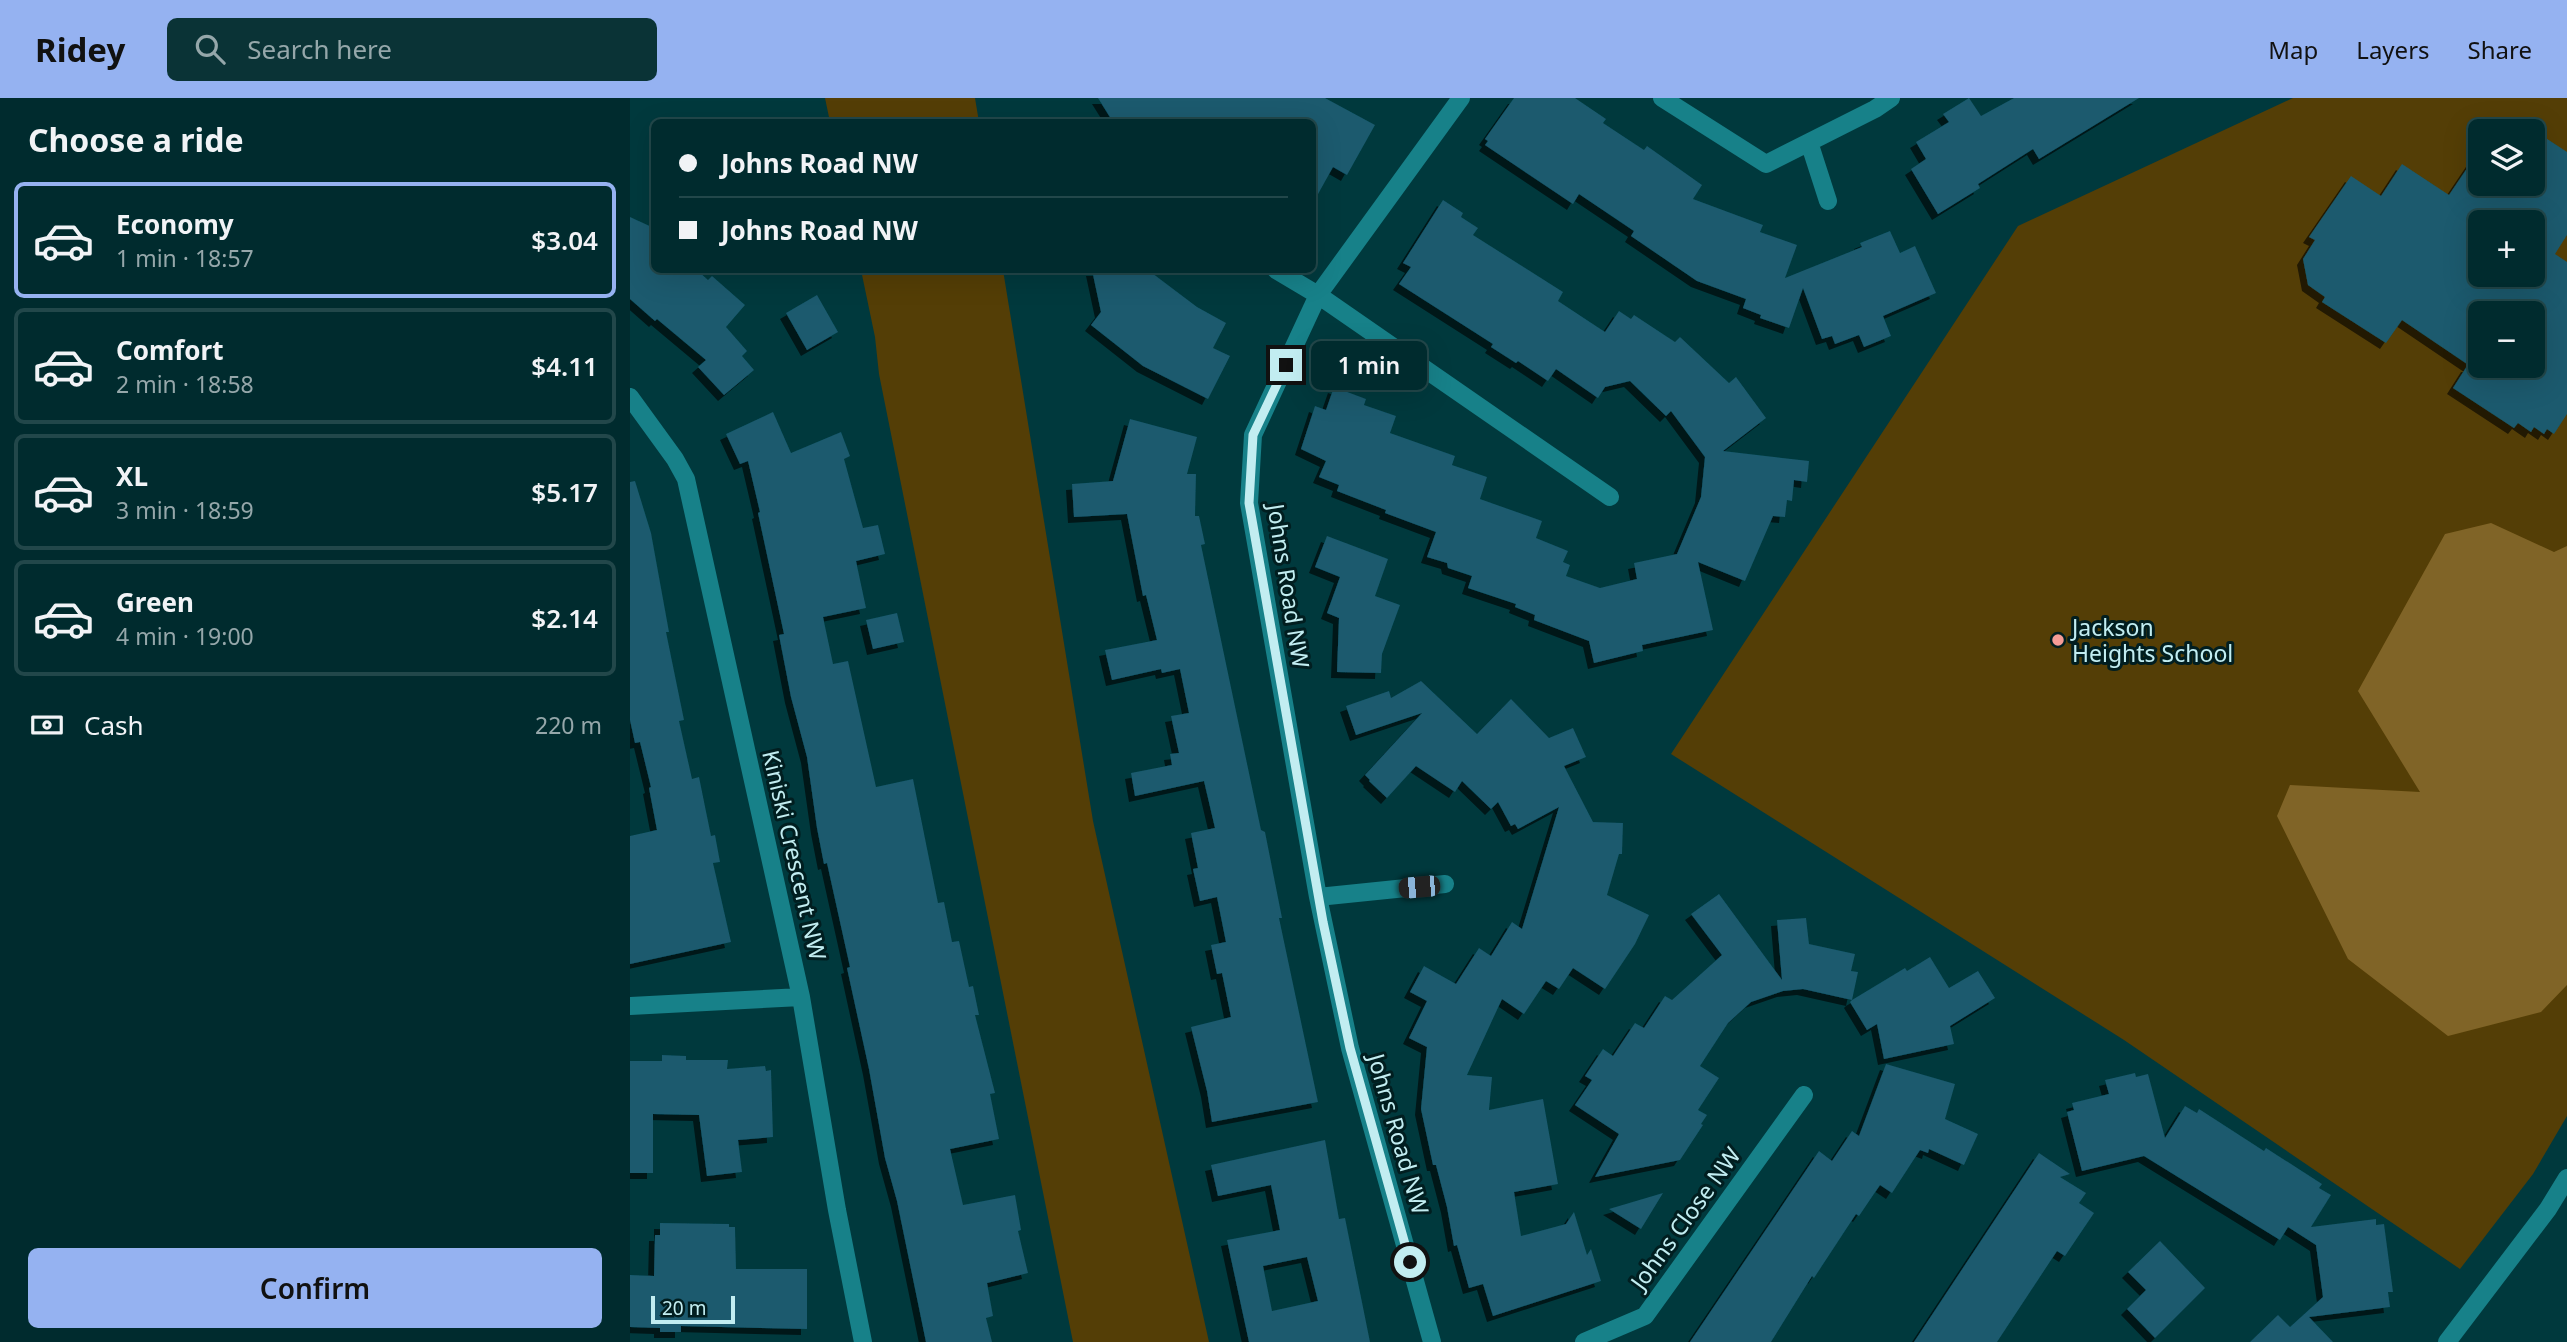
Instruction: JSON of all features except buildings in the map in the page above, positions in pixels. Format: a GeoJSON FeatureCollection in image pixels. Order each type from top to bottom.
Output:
{"type":"FeatureCollection","features":[{"type":"Feature","properties":{"kind":"street","name":"Johns Road NW"},"geometry":{"type":"LineString","coordinates":[[1432,1342],[1350,1048],[1318,897],[1249,503],[1253,435],[1318,295],[1461,98]]}},
{"type":"Feature","properties":{"kind":"street"},"geometry":{"type":"LineString","coordinates":[[1662,98],[1766,164],[1875,109],[1891,98]]}},
{"type":"Feature","properties":{"kind":"street"},"geometry":{"type":"LineString","coordinates":[[1809,142],[1828,201]]}},
{"type":"Feature","properties":{"kind":"street"},"geometry":{"type":"LineString","coordinates":[[1281,273],[1318,295],[1610,497]]}},
{"type":"Feature","properties":{"kind":"street","name":"Kiniski Crescent NW"},"geometry":{"type":"LineString","coordinates":[[630,397],[675,459],[686,479],[801,998],[837,1210],[863,1342]]}},
{"type":"Feature","properties":{"kind":"street"},"geometry":{"type":"LineString","coordinates":[[1318,897],[1445,884]]}},
{"type":"Feature","properties":{"kind":"street"},"geometry":{"type":"LineString","coordinates":[[630,1006],[801,998]]}},
{"type":"Feature","properties":{"kind":"street","name":"Johns Close NW"},"geometry":{"type":"LineString","coordinates":[[1584,1342],[1644,1316],[1804,1095]]}},
{"type":"Feature","properties":{"kind":"street"},"geometry":{"type":"LineString","coordinates":[[2447,1342],[2548,1209],[2567,1178]]}},
{"type":"Feature","properties":{"kind":"shaded area"},"geometry":{"type":"Polygon","coordinates":[[[825,98],[975,98],[978,119],[829,119],[825,98]]]}},
{"type":"Feature","properties":{"kind":"shaded area","name":"Jackson Heights School"},"geometry":{"type":"Polygon","coordinates":[[[2293,98],[2567,98],[2567,1116],[2533,1174],[2460,1269],[2124,1040],[1671,754],[2018,226],[2293,98]]]}},
{"type":"Feature","properties":{"kind":"shaded area"},"geometry":{"type":"Polygon","coordinates":[[[862,273],[1003,273],[1093,821],[1209,1342],[1073,1342],[879,374],[875,337],[862,273]]]}},
{"type":"Feature","properties":{"kind":"shaded area"},"geometry":{"type":"Polygon","coordinates":[[[2491,523],[2554,552],[2567,546],[2567,985],[2541,1012],[2448,1036],[2348,959],[2277,816],[2290,785],[2420,792],[2358,691],[2445,534],[2491,523]]]}},
{"type":"Feature","properties":{"kind":"place","name":"Jackson Heights School"},"geometry":{"type":"Point","coordinates":[2058,640]}},
{"type":"Feature","properties":{"kind":"route"},"geometry":{"type":"LineString","coordinates":[[1286,365],[1253,435],[1249,503],[1323,922],[1350,1048],[1410,1262]]}}]}
